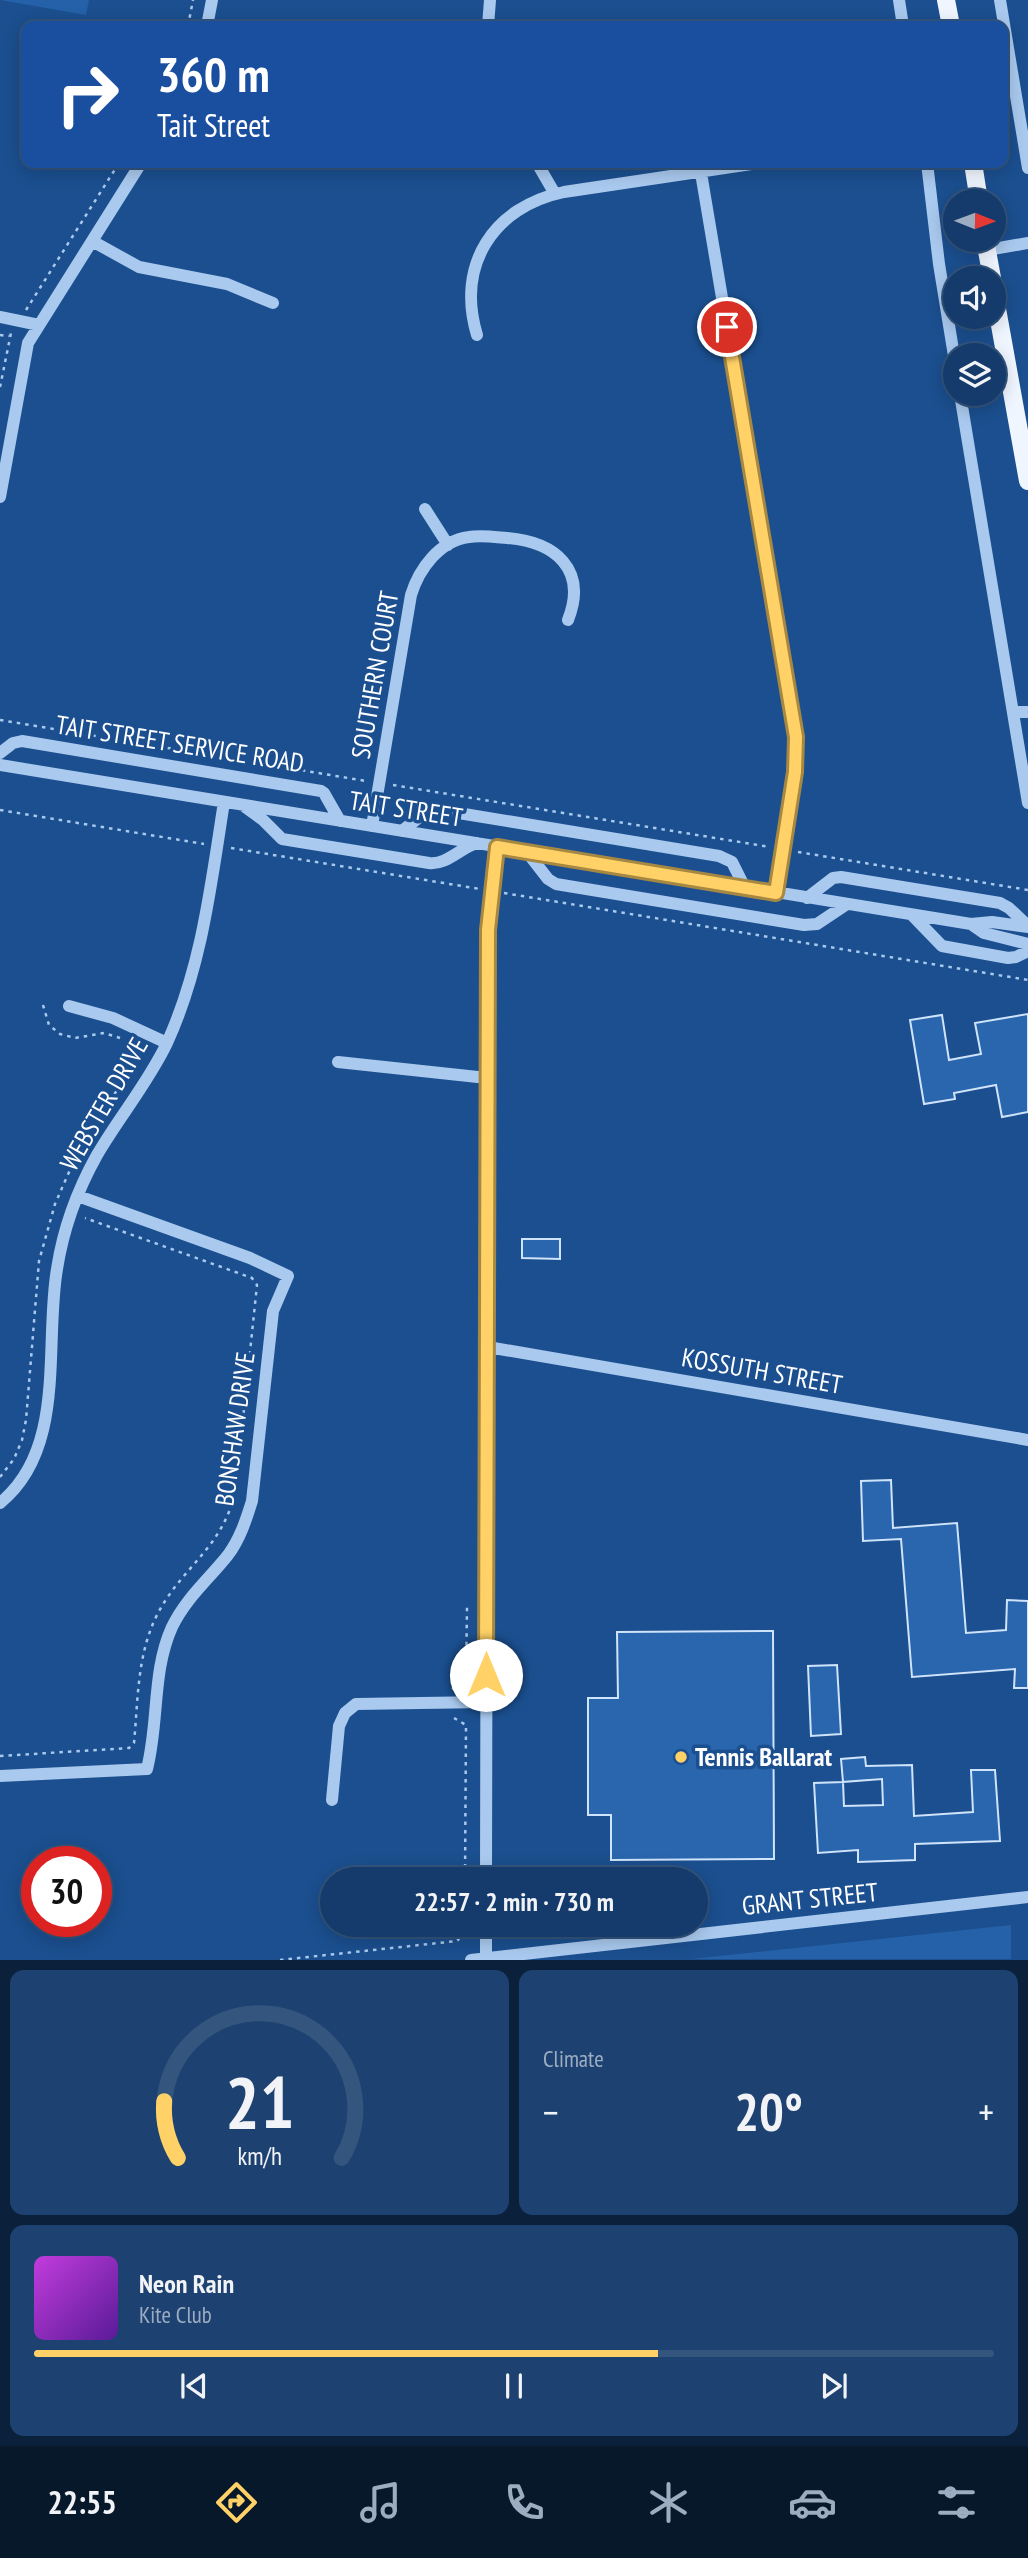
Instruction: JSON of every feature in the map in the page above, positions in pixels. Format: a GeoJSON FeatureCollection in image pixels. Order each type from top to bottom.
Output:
{"type":"FeatureCollection","features":[{"type":"Feature","properties":{"kind":"main road"},"geometry":{"type":"LineString","coordinates":[[946,0],[950,21]]}},
{"type":"Feature","properties":{"kind":"main road"},"geometry":{"type":"LineString","coordinates":[[974,168],[977,189]]}},
{"type":"Feature","properties":{"kind":"main road"},"geometry":{"type":"LineString","coordinates":[[1001,329],[1028,481]]}},
{"type":"Feature","properties":{"kind":"street"},"geometry":{"type":"LineString","coordinates":[[208,21],[212,0]]}},
{"type":"Feature","properties":{"kind":"street"},"geometry":{"type":"LineString","coordinates":[[488,21],[490,0]]}},
{"type":"Feature","properties":{"kind":"street"},"geometry":{"type":"LineString","coordinates":[[899,0],[902,21]]}},
{"type":"Feature","properties":{"kind":"street"},"geometry":{"type":"LineString","coordinates":[[1000,0],[1004,21]]}},
{"type":"Feature","properties":{"kind":"street"},"geometry":{"type":"LineString","coordinates":[[1008,48],[1028,168]]}},
{"type":"Feature","properties":{"kind":"street"},"geometry":{"type":"LineString","coordinates":[[0,497],[24,354],[30,339],[138,168]]}},
{"type":"Feature","properties":{"kind":"street"},"geometry":{"type":"LineString","coordinates":[[540,168],[555,194]]}},
{"type":"Feature","properties":{"kind":"street"},"geometry":{"type":"LineString","coordinates":[[477,335],[472,314],[474,268],[482,248],[493,233],[513,215],[533,202],[555,194],[730,168]]}},
{"type":"Feature","properties":{"kind":"street"},"geometry":{"type":"LineString","coordinates":[[928,168],[937,252],[952,343]]}},
{"type":"Feature","properties":{"kind":"street"},"geometry":{"type":"LineString","coordinates":[[701,173],[796,737],[795,772],[776,893]]}},
{"type":"Feature","properties":{"kind":"street"},"geometry":{"type":"LineString","coordinates":[[92,241],[139,267],[227,284],[273,303]]}},
{"type":"Feature","properties":{"kind":"street"},"geometry":{"type":"LineString","coordinates":[[1006,244],[1028,243]]}},
{"type":"Feature","properties":{"kind":"street"},"geometry":{"type":"LineString","coordinates":[[0,317],[39,325]]}},
{"type":"Feature","properties":{"kind":"street"},"geometry":{"type":"LineString","coordinates":[[962,406],[1028,803]]}},
{"type":"Feature","properties":{"kind":"street"},"geometry":{"type":"LineString","coordinates":[[425,509],[448,545]]}},
{"type":"Feature","properties":{"kind":"street","name":"SOUTHERN COURT"},"geometry":{"type":"LineString","coordinates":[[372,826],[411,596],[422,569],[437,552],[466,537],[479,536],[524,540],[550,549],[563,561],[573,580],[574,600],[568,620]]}},
{"type":"Feature","properties":{"kind":"street"},"geometry":{"type":"LineString","coordinates":[[1013,712],[1028,712]]}},
{"type":"Feature","properties":{"kind":"street","name":"TAIT STREET SERVICE ROAD"},"geometry":{"type":"LineString","coordinates":[[0,753],[13,743],[22,741],[321,791],[340,821]]}},
{"type":"Feature","properties":{"kind":"street","name":"TAIT STREET"},"geometry":{"type":"LineString","coordinates":[[0,765],[911,915],[971,924],[992,922],[1028,926]]}},
{"type":"Feature","properties":{"kind":"street","name":"WEBSTER DRIVE"},"geometry":{"type":"LineString","coordinates":[[0,1503],[22,1480],[34,1460],[42,1436],[55,1284],[62,1245],[78,1196],[98,1153],[153,1070],[188,992],[224,802]]}},
{"type":"Feature","properties":{"kind":"street"},"geometry":{"type":"LineString","coordinates":[[241,804],[263,820],[280,838],[403,859],[439,863],[460,850],[477,844]]}},
{"type":"Feature","properties":{"kind":"street"},"geometry":{"type":"LineString","coordinates":[[402,831],[427,811],[434,809],[722,857],[732,862],[745,888]]}},
{"type":"Feature","properties":{"kind":"street"},"geometry":{"type":"LineString","coordinates":[[486,1867],[488,930],[497,847]]}},
{"type":"Feature","properties":{"kind":"street"},"geometry":{"type":"LineString","coordinates":[[527,852],[548,880],[556,884],[807,926],[820,922],[847,904]]}},
{"type":"Feature","properties":{"kind":"street"},"geometry":{"type":"LineString","coordinates":[[807,898],[833,878],[841,877],[1000,903],[1008,906],[1028,926]]}},
{"type":"Feature","properties":{"kind":"street"},"geometry":{"type":"LineString","coordinates":[[911,915],[944,947],[1008,958],[1028,951]]}},
{"type":"Feature","properties":{"kind":"street","name":"TAIT STREET"},"geometry":{"type":"LineString","coordinates":[[971,924],[987,935],[1028,944]]}},
{"type":"Feature","properties":{"kind":"street"},"geometry":{"type":"LineString","coordinates":[[69,1006],[113,1018],[167,1043]]}},
{"type":"Feature","properties":{"kind":"street"},"geometry":{"type":"LineString","coordinates":[[338,1062],[487,1078]]}},
{"type":"Feature","properties":{"kind":"street","name":"BONSHAW DRIVE"},"geometry":{"type":"LineString","coordinates":[[0,1776],[148,1769],[153,1746],[161,1661],[170,1632],[194,1592],[232,1549],[252,1501],[273,1311],[288,1276],[250,1258],[78,1196]]}},
{"type":"Feature","properties":{"kind":"street","name":"KOSSUTH STREET"},"geometry":{"type":"LineString","coordinates":[[488,1347],[1028,1440]]}},
{"type":"Feature","properties":{"kind":"street"},"geometry":{"type":"LineString","coordinates":[[332,1800],[339,1726],[349,1709],[362,1703],[486,1702]]}},
{"type":"Feature","properties":{"kind":"street","name":"GRANT STREET"},"geometry":{"type":"LineString","coordinates":[[471,1959],[568,1954],[1028,1897]]}},
{"type":"Feature","properties":{"kind":"street"},"geometry":{"type":"LineString","coordinates":[[486,1937],[486,1958]]}},
{"type":"Feature","properties":{"kind":"path"},"geometry":{"type":"LineString","coordinates":[[189,21],[192,0]]}},
{"type":"Feature","properties":{"kind":"path"},"geometry":{"type":"LineString","coordinates":[[0,387],[9,336],[116,168]]}},
{"type":"Feature","properties":{"kind":"path"},"geometry":{"type":"LineString","coordinates":[[0,335],[9,336]]}},
{"type":"Feature","properties":{"kind":"path"},"geometry":{"type":"LineString","coordinates":[[0,720],[1028,890]]}},
{"type":"Feature","properties":{"kind":"path"},"geometry":{"type":"LineString","coordinates":[[0,810],[1028,979]]}},
{"type":"Feature","properties":{"kind":"path"},"geometry":{"type":"LineString","coordinates":[[0,1477],[19,1449],[26,1420],[37,1276],[41,1250],[55,1204],[81,1145],[140,1055],[136,1045],[108,1033],[71,1038],[56,1032],[45,1019],[43,1005]]}},
{"type":"Feature","properties":{"kind":"path"},"geometry":{"type":"LineString","coordinates":[[0,1756],[129,1748],[134,1743],[143,1655],[156,1617],[175,1586],[212,1544],[228,1515],[236,1486],[257,1285],[252,1278],[72,1213]]}},
{"type":"Feature","properties":{"kind":"path"},"geometry":{"type":"LineString","coordinates":[[465,1867],[466,1725],[457,1718],[452,1718],[452,1686],[457,1687],[466,1679],[467,1607]]}},
{"type":"Feature","properties":{"kind":"path"},"geometry":{"type":"LineString","coordinates":[[280,1959],[457,1941],[461,1937]]}},
{"type":"Feature","properties":{"kind":"shaded area"},"geometry":{"type":"Polygon","coordinates":[[[0,0],[89,0],[86,15],[0,0]]]}},
{"type":"Feature","properties":{"kind":"shaded area"},"geometry":{"type":"Polygon","coordinates":[[[1011,1925],[1011,1959],[691,1959],[1011,1925]]]}},
{"type":"Feature","properties":{"kind":"building"},"geometry":{"type":"Polygon","coordinates":[[[1028,1014],[1028,1112],[1002,1117],[996,1085],[954,1093],[955,1099],[924,1104],[910,1020],[942,1015],[949,1060],[981,1054],[975,1023],[1028,1014]]]}},
{"type":"Feature","properties":{"kind":"building"},"geometry":{"type":"Polygon","coordinates":[[[522,1239],[560,1239],[560,1259],[522,1258],[522,1239]]]}},
{"type":"Feature","properties":{"kind":"building"},"geometry":{"type":"Polygon","coordinates":[[[891,1480],[893,1528],[957,1523],[966,1633],[1006,1630],[1007,1600],[1028,1601],[1028,1688],[1014,1688],[1015,1669],[912,1677],[901,1539],[863,1541],[861,1481],[891,1480]]]}},
{"type":"Feature","properties":{"kind":"building","name":"Tennis Ballarat"},"geometry":{"type":"Polygon","coordinates":[[[773,1631],[774,1859],[611,1860],[611,1815],[588,1815],[588,1698],[618,1698],[617,1632],[773,1631]]]}},
{"type":"Feature","properties":{"kind":"building"},"geometry":{"type":"Polygon","coordinates":[[[837,1665],[841,1734],[811,1736],[808,1666],[837,1665]]]}},
{"type":"Feature","properties":{"kind":"building"},"geometry":{"type":"Polygon","coordinates":[[[865,1757],[866,1766],[912,1765],[914,1816],[973,1812],[971,1770],[995,1770],[1000,1841],[915,1844],[915,1860],[858,1862],[858,1850],[818,1853],[814,1783],[843,1782],[841,1759],[865,1757]],[[882,1779],[843,1782],[844,1806],[883,1805],[882,1779]]]}},
{"type":"Feature","properties":{"kind":"place","name":"Tennis Ballarat"},"geometry":{"type":"Point","coordinates":[681,1757]}},
{"type":"Feature","properties":{"kind":"route"},"geometry":{"type":"LineString","coordinates":[[486,1675],[488,930],[497,847],[776,893],[795,772],[796,737],[727,327]]}}]}
